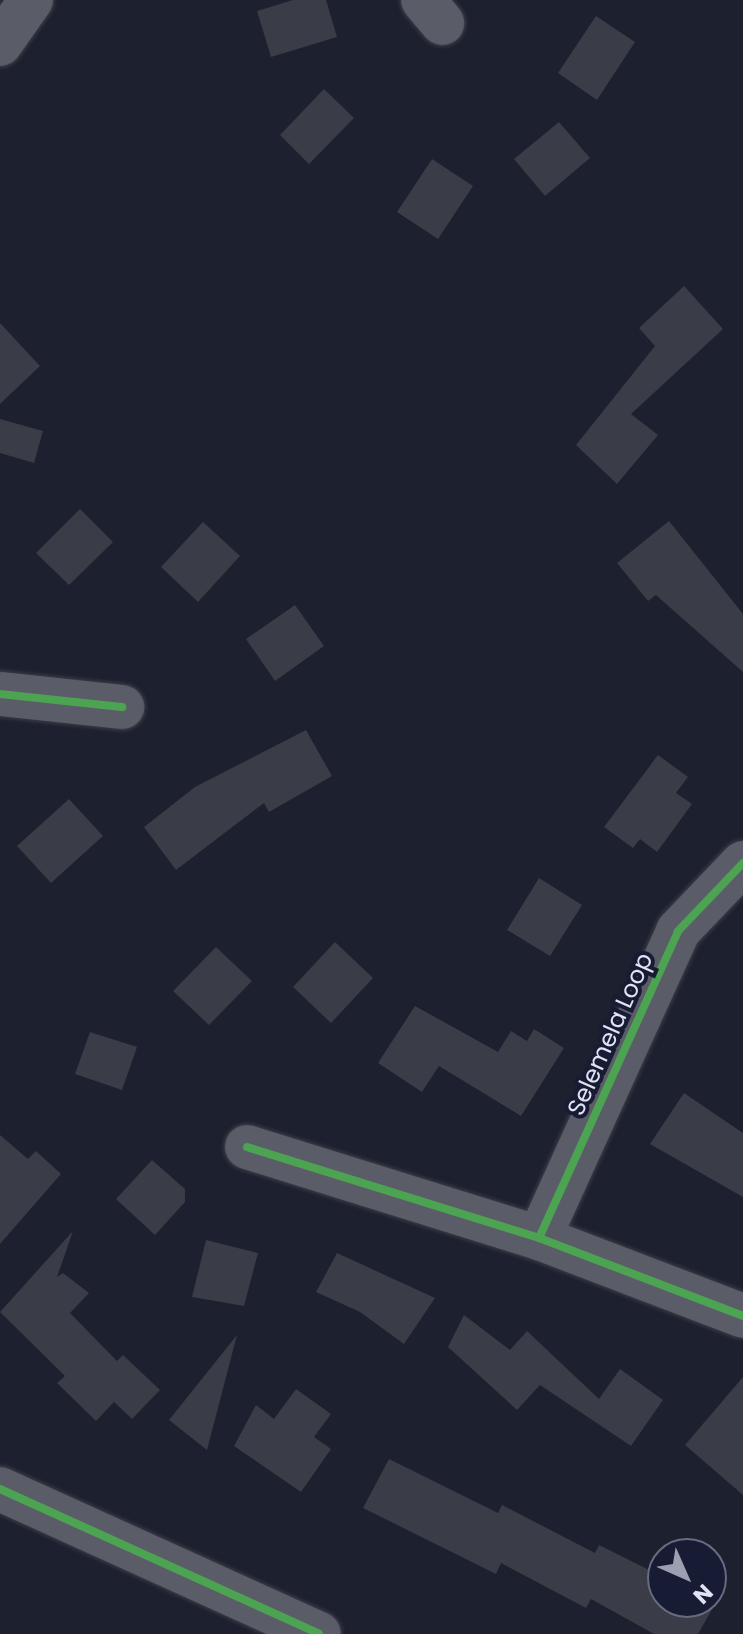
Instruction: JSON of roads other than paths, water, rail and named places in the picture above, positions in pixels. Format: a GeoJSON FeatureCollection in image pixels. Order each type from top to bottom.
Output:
{"type":"FeatureCollection","features":[{"type":"Feature","properties":{"kind":"street"},"geometry":{"type":"LineString","coordinates":[[0,44],[31,0]]}},
{"type":"Feature","properties":{"kind":"street"},"geometry":{"type":"LineString","coordinates":[[0,694],[122,707]]}},
{"type":"Feature","properties":{"kind":"street","name":"Selemela Loop"},"geometry":{"type":"LineString","coordinates":[[539,1238],[678,931],[743,863]]}},
{"type":"Feature","properties":{"kind":"street"},"geometry":{"type":"LineString","coordinates":[[247,1147],[539,1238],[743,1316]]}},
{"type":"Feature","properties":{"kind":"street"},"geometry":{"type":"LineString","coordinates":[[0,1489],[319,1634]]}}]}
